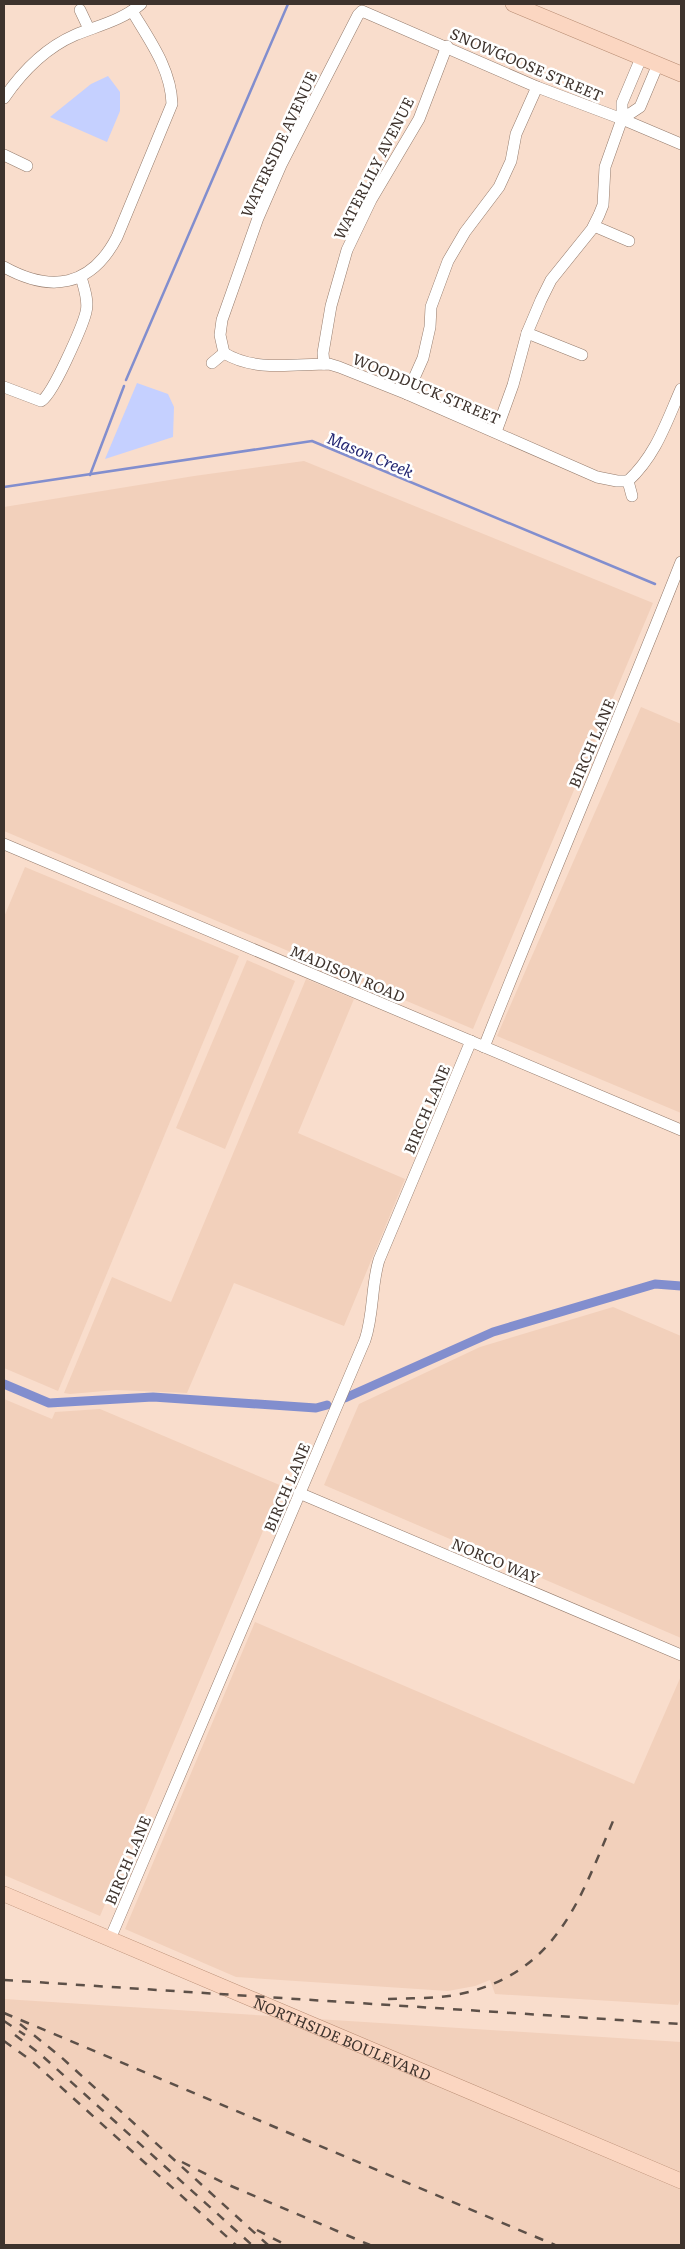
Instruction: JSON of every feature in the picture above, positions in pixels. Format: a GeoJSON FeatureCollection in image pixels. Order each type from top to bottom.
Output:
{"type":"FeatureCollection","features":[{"type":"Feature","properties":{"kind":"main road"},"geometry":{"type":"LineString","coordinates":[[513,4],[681,74]]}},
{"type":"Feature","properties":{"kind":"main road","name":"NORTHSIDE BOULEVARD"},"geometry":{"type":"LineString","coordinates":[[4,1894],[681,2181]]}},
{"type":"Feature","properties":{"kind":"street"},"geometry":{"type":"LineString","coordinates":[[4,98],[27,68],[72,36],[136,8],[167,70],[172,86],[172,104],[108,255],[81,277],[68,281],[36,281],[4,267]]}},
{"type":"Feature","properties":{"kind":"street"},"geometry":{"type":"LineString","coordinates":[[80,10],[89,29]]}},
{"type":"Feature","properties":{"kind":"street","name":"SNOWGOOSE STREET"},"geometry":{"type":"LineString","coordinates":[[362,11],[447,46],[537,87],[622,119],[681,144]]}},
{"type":"Feature","properties":{"kind":"street","name":"WATERSIDE AVENUE"},"geometry":{"type":"LineString","coordinates":[[224,353],[220,335],[222,320],[258,218],[281,165],[358,15],[362,11]]}},
{"type":"Feature","properties":{"kind":"street","name":"WATERLILY AVENUE"},"geometry":{"type":"LineString","coordinates":[[324,364],[323,353],[331,306],[347,250],[371,200],[419,119],[447,46]]}},
{"type":"Feature","properties":{"kind":"street"},"geometry":{"type":"LineString","coordinates":[[496,432],[514,385],[528,333],[551,280],[594,226],[603,204],[605,167],[622,119],[622,103],[642,58]]}},
{"type":"Feature","properties":{"kind":"street"},"geometry":{"type":"LineString","coordinates":[[622,119],[640,107],[658,64]]}},
{"type":"Feature","properties":{"kind":"street"},"geometry":{"type":"LineString","coordinates":[[407,394],[423,358],[430,327],[431,307],[448,261],[465,232],[499,187],[511,160],[516,134],[537,87]]}},
{"type":"Feature","properties":{"kind":"street"},"geometry":{"type":"LineString","coordinates":[[4,155],[27,166]]}},
{"type":"Feature","properties":{"kind":"street"},"geometry":{"type":"LineString","coordinates":[[594,226],[629,241]]}},
{"type":"Feature","properties":{"kind":"street"},"geometry":{"type":"LineString","coordinates":[[4,387],[41,401],[48,397],[57,382],[86,311],[86,296],[81,277]]}},
{"type":"Feature","properties":{"kind":"street"},"geometry":{"type":"LineString","coordinates":[[528,333],[582,355]]}},
{"type":"Feature","properties":{"kind":"street"},"geometry":{"type":"LineString","coordinates":[[212,362],[224,353]]}},
{"type":"Feature","properties":{"kind":"street","name":"WOODDUCK STREET"},"geometry":{"type":"LineString","coordinates":[[224,353],[236,361],[258,365],[324,364],[339,367],[407,394],[597,477],[617,481],[628,480]]}},
{"type":"Feature","properties":{"kind":"street"},"geometry":{"type":"LineString","coordinates":[[632,496],[628,480],[643,467],[656,447],[681,389]]}},
{"type":"Feature","properties":{"kind":"street","name":"BIRCH LANE"},"geometry":{"type":"LineString","coordinates":[[484,1047],[544,893],[663,612],[681,562]]}},
{"type":"Feature","properties":{"kind":"street","name":"MADISON ROAD"},"geometry":{"type":"LineString","coordinates":[[4,844],[681,1130]]}},
{"type":"Feature","properties":{"kind":"street","name":"BIRCH LANE"},"geometry":{"type":"LineString","coordinates":[[110,1939],[369,1328],[375,1274],[379,1260],[471,1041]]}},
{"type":"Feature","properties":{"kind":"street","name":"NORCO WAY"},"geometry":{"type":"LineString","coordinates":[[300,1493],[681,1655]]}},
{"type":"Feature","properties":{"kind":"shaded area"},"geometry":{"type":"Polygon","coordinates":[[[108,76],[120,92],[120,111],[107,142],[50,117],[91,84],[108,76]]]}},
{"type":"Feature","properties":{"kind":"shaded area"},"geometry":{"type":"Polygon","coordinates":[[[137,383],[168,394],[174,407],[173,437],[105,459],[137,383]]]}},
{"type":"Feature","properties":{"kind":"shaded area"},"geometry":{"type":"Polygon","coordinates":[[[304,461],[653,603],[473,1029],[4,831],[4,507],[194,476],[304,461]]]}},
{"type":"Feature","properties":{"kind":"shaded area"},"geometry":{"type":"Polygon","coordinates":[[[641,707],[681,724],[681,1113],[497,1036],[641,707]]]}},
{"type":"Feature","properties":{"kind":"shaded area"},"geometry":{"type":"Polygon","coordinates":[[[25,867],[239,956],[58,1391],[4,1368],[4,917],[25,867]]]}},
{"type":"Feature","properties":{"kind":"shaded area"},"geometry":{"type":"Polygon","coordinates":[[[247,960],[295,981],[225,1149],[176,1128],[247,960]]]}},
{"type":"Feature","properties":{"kind":"shaded area"},"geometry":{"type":"Polygon","coordinates":[[[306,979],[354,999],[298,1133],[405,1179],[344,1326],[234,1283],[187,1393],[116,1390],[64,1393],[112,1277],[171,1302],[306,979]]]}},
{"type":"Feature","properties":{"kind":"shaded area"},"geometry":{"type":"Polygon","coordinates":[[[613,1307],[681,1336],[681,1638],[324,1485],[359,1404],[480,1347],[613,1307]]]}},
{"type":"Feature","properties":{"kind":"shaded area"},"geometry":{"type":"Polygon","coordinates":[[[4,1399],[52,1419],[55,1412],[100,1409],[282,1486],[100,1916],[4,1875],[4,1399]]]}},
{"type":"Feature","properties":{"kind":"shaded area"},"geometry":{"type":"Polygon","coordinates":[[[255,1622],[634,1784],[681,1676],[681,1998],[678,2005],[495,1994],[490,1980],[475,1986],[448,1991],[236,1977],[125,1929],[255,1622]]]}},
{"type":"Feature","properties":{"kind":"shaded area"},"geometry":{"type":"Polygon","coordinates":[[[4,1999],[681,2042],[681,2245],[4,2245],[4,1999]]]}},
{"type":"Feature","properties":{"kind":"waterway"},"geometry":{"type":"LineString","coordinates":[[126,380],[288,4]]}},
{"type":"Feature","properties":{"kind":"waterway"},"geometry":{"type":"LineString","coordinates":[[90,475],[124,386]]}},
{"type":"Feature","properties":{"kind":"waterway","name":"Mason Creek"},"geometry":{"type":"LineString","coordinates":[[4,487],[312,441],[655,584]]}},
{"type":"Feature","properties":{"kind":"waterway"},"geometry":{"type":"LineString","coordinates":[[345,1398],[493,1332],[655,1284],[681,1286]]}},
{"type":"Feature","properties":{"kind":"waterway"},"geometry":{"type":"LineString","coordinates":[[4,1384],[49,1403],[153,1397],[316,1408],[327,1405]]}},
{"type":"Feature","properties":{"kind":"railway"},"geometry":{"type":"LineString","coordinates":[[388,1999],[433,1998],[460,1994],[494,1984],[521,1969],[544,1949],[562,1927],[591,1874],[616,1814]]}},
{"type":"Feature","properties":{"kind":"railway"},"geometry":{"type":"LineString","coordinates":[[4,1980],[681,2024]]}},
{"type":"Feature","properties":{"kind":"railway"},"geometry":{"type":"LineString","coordinates":[[4,2013],[555,2245]]}},
{"type":"Feature","properties":{"kind":"railway"},"geometry":{"type":"LineString","coordinates":[[4,2021],[25,2035]]}},
{"type":"Feature","properties":{"kind":"railway"},"geometry":{"type":"LineString","coordinates":[[20,2024],[61,2057],[268,2245]]}},
{"type":"Feature","properties":{"kind":"railway"},"geometry":{"type":"LineString","coordinates":[[15,2035],[39,2053],[252,2245]]}},
{"type":"Feature","properties":{"kind":"railway"},"geometry":{"type":"LineString","coordinates":[[4,2041],[32,2061],[236,2245]]}},
{"type":"Feature","properties":{"kind":"railway"},"geometry":{"type":"LineString","coordinates":[[182,2162],[224,2183],[370,2245]]}},
{"type":"Feature","properties":{"kind":"railway"},"geometry":{"type":"LineString","coordinates":[[257,2230],[286,2245]]}}]}
